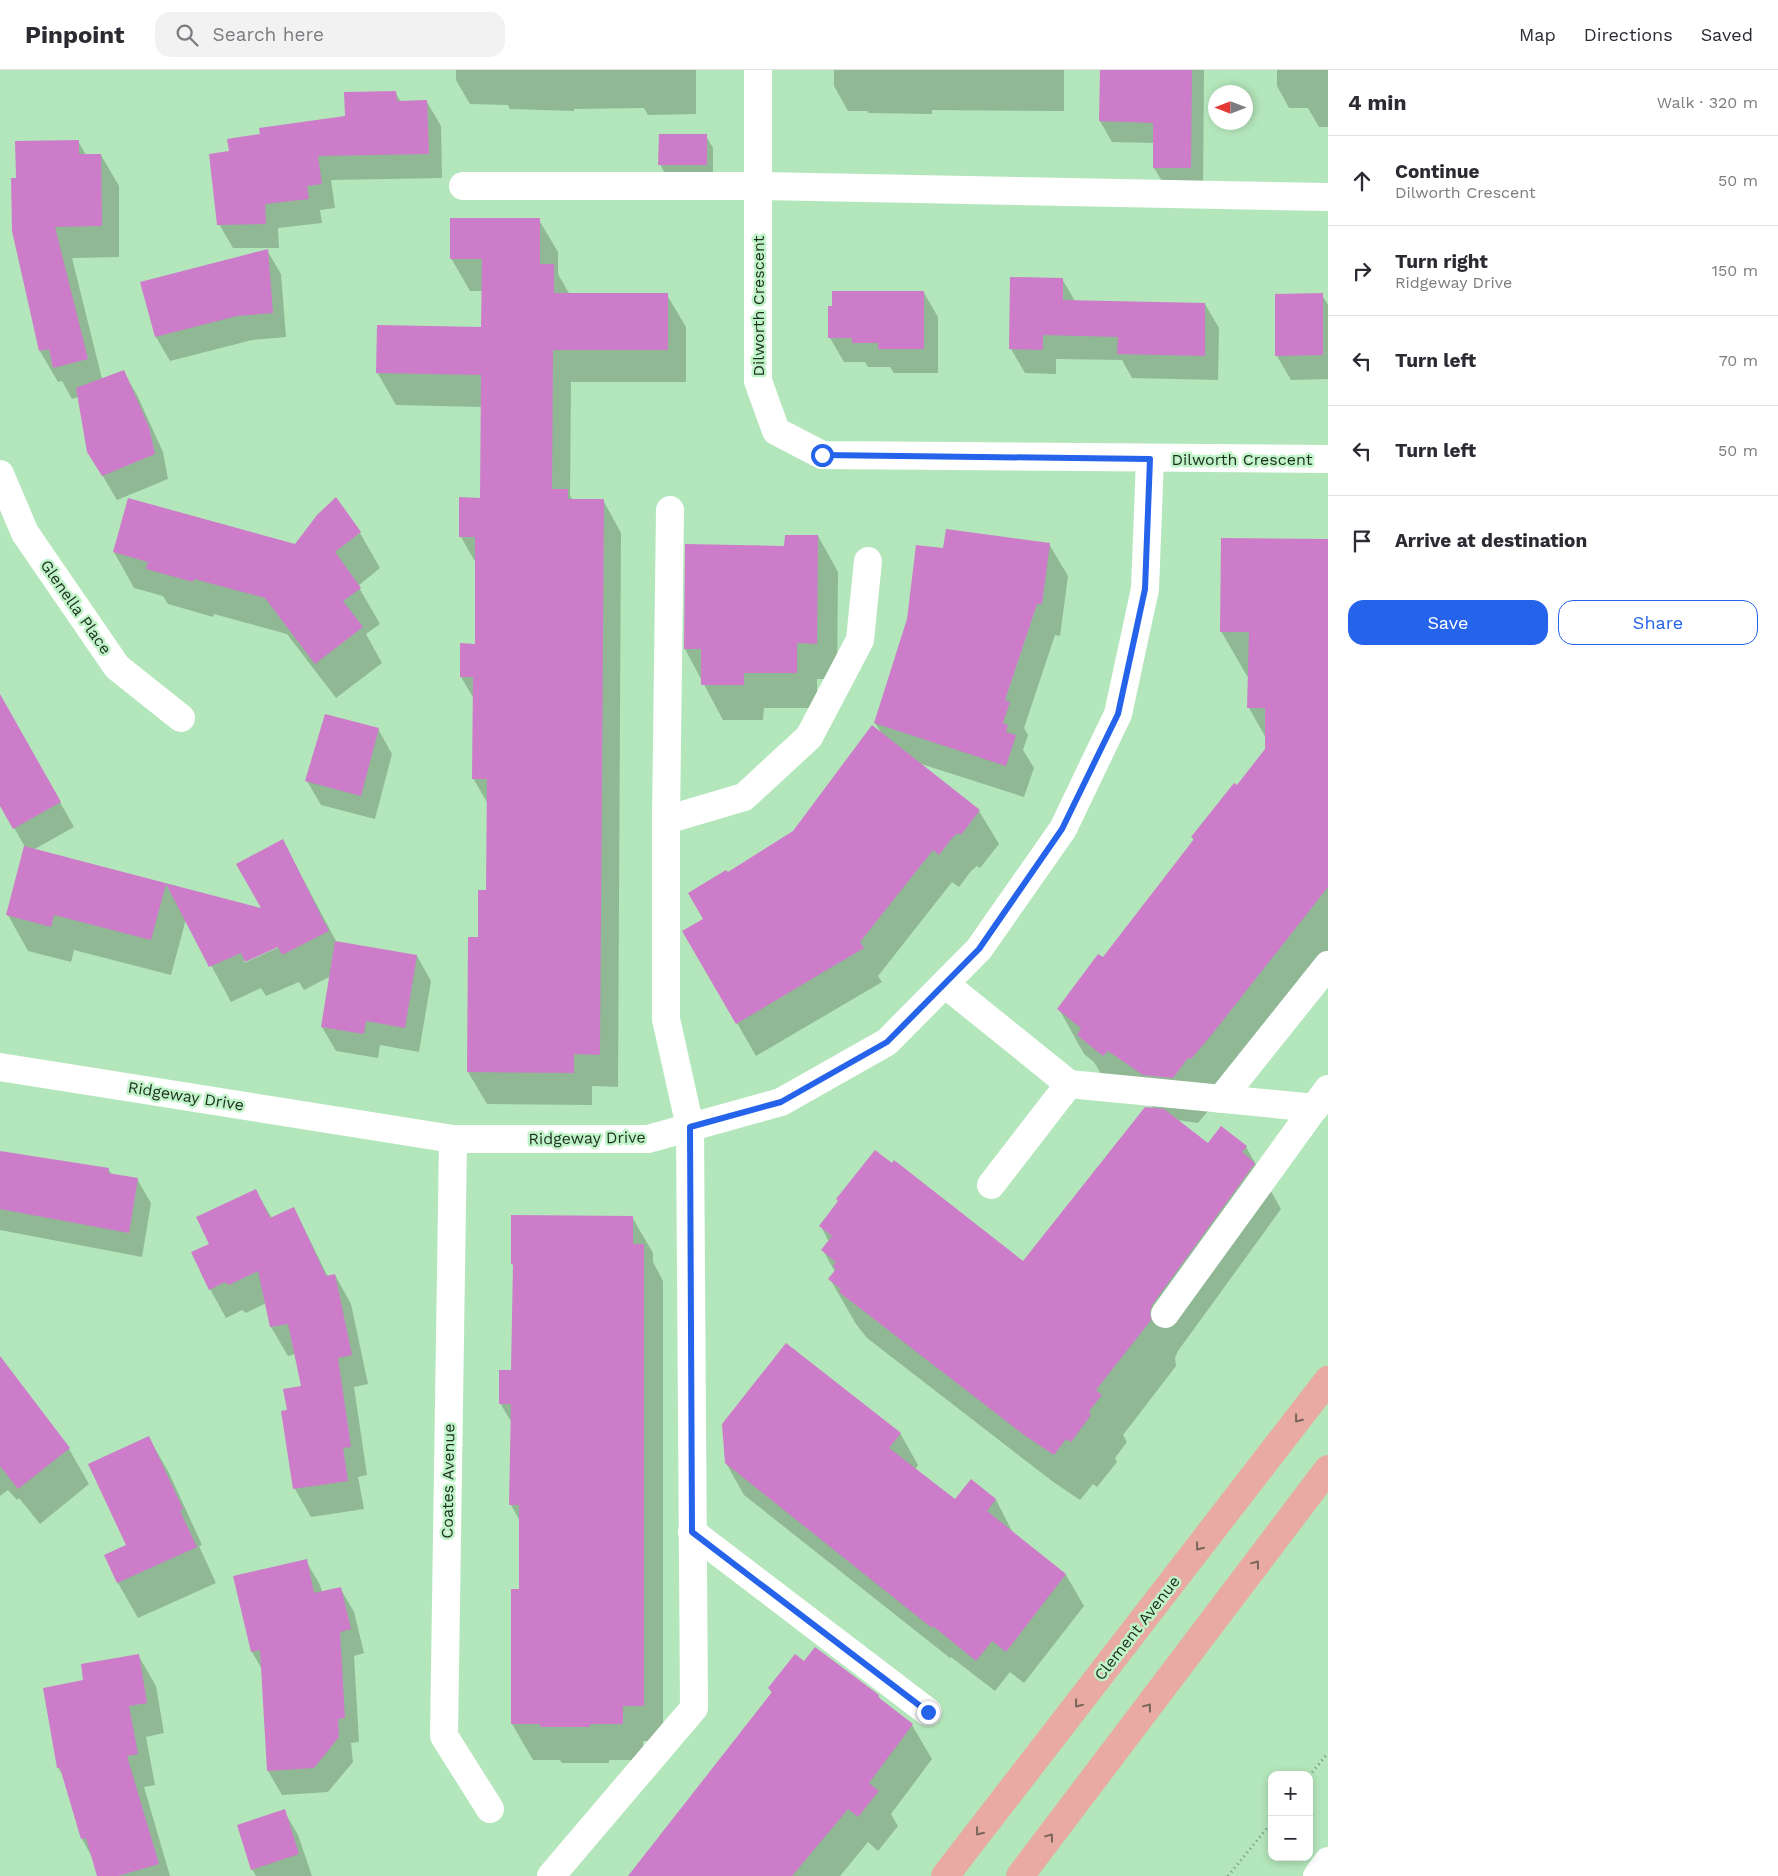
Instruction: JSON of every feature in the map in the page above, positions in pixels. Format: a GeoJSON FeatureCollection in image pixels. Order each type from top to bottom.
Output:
{"type":"FeatureCollection","features":[{"type":"Feature","properties":{"kind":"main road","name":"Clement Avenue"},"geometry":{"type":"LineString","coordinates":[[945,1876],[1328,1380]]}},
{"type":"Feature","properties":{"kind":"main road"},"geometry":{"type":"LineString","coordinates":[[1020,1876],[1328,1468]]}},
{"type":"Feature","properties":{"kind":"street","name":"Dilworth Crescent"},"geometry":{"type":"LineString","coordinates":[[758,70],[758,380],[776,431],[822,455],[1328,459]]}},
{"type":"Feature","properties":{"kind":"street"},"geometry":{"type":"LineString","coordinates":[[463,186],[758,186],[1328,197]]}},
{"type":"Feature","properties":{"kind":"street","name":"Ridgeway Drive"},"geometry":{"type":"LineString","coordinates":[[0,1067],[454,1139],[648,1139],[781,1102],[887,1042],[979,949],[1062,829],[1118,714],[1145,589],[1150,459]]}},
{"type":"Feature","properties":{"kind":"street","name":"Glenella Place"},"geometry":{"type":"LineString","coordinates":[[0,474],[24,533],[117,667],[181,718]]}},
{"type":"Feature","properties":{"kind":"street"},"geometry":{"type":"LineString","coordinates":[[551,1876],[694,1708],[690,1127],[666,1019],[666,820],[670,510]]}},
{"type":"Feature","properties":{"kind":"street"},"geometry":{"type":"LineString","coordinates":[[666,820],[744,797],[809,736],[860,640],[868,561]]}},
{"type":"Feature","properties":{"kind":"street"},"geometry":{"type":"LineString","coordinates":[[1221,1098],[1328,965]]}},
{"type":"Feature","properties":{"kind":"street"},"geometry":{"type":"LineString","coordinates":[[945,984],[1069,1084],[1221,1098],[1321,1098]]}},
{"type":"Feature","properties":{"kind":"street"},"geometry":{"type":"LineString","coordinates":[[991,1185],[1069,1084]]}},
{"type":"Feature","properties":{"kind":"street"},"geometry":{"type":"LineString","coordinates":[[1165,1314],[1321,1098]]}},
{"type":"Feature","properties":{"kind":"street","name":"Coates Avenue"},"geometry":{"type":"LineString","coordinates":[[454,1139],[444,1736],[490,1809]]}},
{"type":"Feature","properties":{"kind":"street"},"geometry":{"type":"LineString","coordinates":[[692,1532],[928,1712]]}},
{"type":"Feature","properties":{"kind":"street"},"geometry":{"type":"LineString","coordinates":[[1318,1876],[1328,1861]]}},
{"type":"Feature","properties":{"kind":"path"},"geometry":{"type":"LineString","coordinates":[[1313,1771],[1328,1753]]}},
{"type":"Feature","properties":{"kind":"path"},"geometry":{"type":"LineString","coordinates":[[1228,1876],[1268,1827]]}},
{"type":"Feature","properties":{"kind":"building"},"geometry":{"type":"Polygon","coordinates":[[[1100,70],[1192,70],[1191,168],[1153,168],[1153,123],[1099,121],[1100,70]]]}},
{"type":"Feature","properties":{"kind":"building"},"geometry":{"type":"Polygon","coordinates":[[[396,91],[397,101],[427,100],[429,154],[318,156],[322,184],[307,186],[309,199],[265,204],[266,224],[217,225],[209,154],[229,151],[227,139],[260,134],[259,128],[345,116],[344,92],[396,91]]]}},
{"type":"Feature","properties":{"kind":"building"},"geometry":{"type":"Polygon","coordinates":[[[659,134],[707,134],[707,165],[658,165],[659,134]]]}},
{"type":"Feature","properties":{"kind":"building"},"geometry":{"type":"Polygon","coordinates":[[[79,140],[79,154],[101,154],[102,226],[55,227],[88,359],[53,368],[49,349],[39,351],[12,231],[11,178],[16,178],[15,141],[79,140]]]}},
{"type":"Feature","properties":{"kind":"building"},"geometry":{"type":"Polygon","coordinates":[[[450,218],[540,218],[540,264],[554,264],[554,293],[668,293],[668,350],[553,350],[552,489],[568,489],[568,499],[604,499],[600,1055],[574,1054],[574,1073],[467,1072],[468,937],[478,937],[478,890],[486,890],[487,779],[472,779],[473,677],[460,677],[460,643],[475,644],[475,537],[459,537],[459,497],[480,498],[481,375],[376,373],[377,325],[481,327],[482,259],[450,259],[450,218]]]}},
{"type":"Feature","properties":{"kind":"building"},"geometry":{"type":"Polygon","coordinates":[[[268,249],[273,313],[237,316],[155,337],[140,282],[268,249]]]}},
{"type":"Feature","properties":{"kind":"building"},"geometry":{"type":"Polygon","coordinates":[[[1010,277],[1063,278],[1063,300],[1205,303],[1205,356],[1117,354],[1118,337],[1043,335],[1043,350],[1009,349],[1010,277]]]}},
{"type":"Feature","properties":{"kind":"building"},"geometry":{"type":"Polygon","coordinates":[[[832,291],[924,291],[924,349],[878,349],[878,343],[852,343],[852,338],[828,338],[828,306],[832,306],[832,291]]]}},
{"type":"Feature","properties":{"kind":"building"},"geometry":{"type":"Polygon","coordinates":[[[1323,293],[1323,355],[1275,356],[1275,294],[1323,293]]]}},
{"type":"Feature","properties":{"kind":"building"},"geometry":{"type":"Polygon","coordinates":[[[124,370],[149,427],[155,454],[102,476],[87,452],[76,388],[124,370]]]}},
{"type":"Feature","properties":{"kind":"building"},"geometry":{"type":"Polygon","coordinates":[[[336,497],[361,532],[335,552],[361,588],[343,601],[363,627],[315,664],[265,598],[194,579],[193,582],[146,569],[148,562],[113,552],[128,498],[295,544],[317,515],[336,497]]]}},
{"type":"Feature","properties":{"kind":"building"},"geometry":{"type":"Polygon","coordinates":[[[946,529],[1050,543],[1042,604],[1037,604],[1005,700],[1010,702],[1003,723],[1008,725],[1006,732],[1016,735],[1006,766],[874,723],[907,619],[916,545],[943,548],[946,529]]]}},
{"type":"Feature","properties":{"kind":"building"},"geometry":{"type":"Polygon","coordinates":[[[785,535],[818,535],[817,644],[797,643],[797,673],[744,673],[744,685],[701,685],[701,649],[684,649],[685,544],[784,546],[785,535]]]}},
{"type":"Feature","properties":{"kind":"building"},"geometry":{"type":"Polygon","coordinates":[[[1221,538],[1328,539],[1328,887],[1213,1033],[1191,1059],[1188,1058],[1173,1078],[1143,1075],[1108,1051],[1103,1056],[1077,1035],[1081,1028],[1057,1009],[1098,954],[1103,957],[1194,839],[1191,837],[1234,783],[1237,785],[1265,749],[1265,708],[1247,708],[1249,632],[1220,632],[1221,538]]]}},
{"type":"Feature","properties":{"kind":"building"},"geometry":{"type":"Polygon","coordinates":[[[0,694],[61,802],[13,829],[0,806],[0,694]]]}},
{"type":"Feature","properties":{"kind":"building"},"geometry":{"type":"Polygon","coordinates":[[[325,714],[379,728],[361,796],[305,781],[325,714]]]}},
{"type":"Feature","properties":{"kind":"building"},"geometry":{"type":"Polygon","coordinates":[[[872,725],[980,810],[961,835],[958,833],[952,838],[939,855],[933,850],[860,942],[864,948],[736,1024],[682,931],[703,919],[688,893],[726,870],[728,872],[793,831],[872,725]]]}},
{"type":"Feature","properties":{"kind":"building"},"geometry":{"type":"Polygon","coordinates":[[[283,839],[325,924],[328,925],[326,926],[329,931],[282,955],[278,947],[245,962],[241,953],[209,967],[166,884],[151,940],[54,915],[51,927],[6,915],[24,846],[261,908],[236,864],[283,839]]]}},
{"type":"Feature","properties":{"kind":"building"},"geometry":{"type":"Polygon","coordinates":[[[335,941],[417,955],[405,1028],[366,1021],[364,1034],[321,1027],[335,941]]]}},
{"type":"Feature","properties":{"kind":"building"},"geometry":{"type":"Polygon","coordinates":[[[1145,1107],[1164,1109],[1208,1143],[1221,1126],[1247,1146],[1242,1152],[1255,1163],[1152,1305],[1150,1312],[1151,1320],[1096,1390],[1102,1395],[1089,1411],[1091,1415],[1071,1442],[1066,1439],[1054,1455],[1024,1435],[839,1292],[841,1289],[828,1279],[836,1269],[833,1266],[836,1262],[821,1250],[832,1236],[819,1226],[838,1201],[836,1199],[875,1150],[892,1163],[894,1160],[1023,1261],[1145,1107]]]}},
{"type":"Feature","properties":{"kind":"building"},"geometry":{"type":"Polygon","coordinates":[[[0,1151],[109,1168],[108,1173],[138,1178],[129,1233],[0,1209],[0,1151]]]}},
{"type":"Feature","properties":{"kind":"building"},"geometry":{"type":"Polygon","coordinates":[[[256,1189],[270,1218],[294,1207],[326,1276],[335,1274],[352,1355],[338,1358],[351,1447],[343,1448],[348,1481],[293,1489],[281,1411],[287,1410],[283,1389],[301,1386],[288,1324],[270,1327],[258,1271],[229,1285],[225,1282],[209,1290],[191,1252],[209,1244],[196,1217],[256,1189]]]}},
{"type":"Feature","properties":{"kind":"building"},"geometry":{"type":"Polygon","coordinates":[[[511,1215],[633,1216],[633,1244],[644,1244],[644,1706],[623,1706],[623,1724],[590,1724],[590,1727],[540,1727],[540,1724],[511,1724],[511,1589],[519,1589],[519,1505],[509,1505],[511,1404],[499,1404],[499,1370],[511,1370],[513,1264],[511,1264],[511,1215]]]}},
{"type":"Feature","properties":{"kind":"building"},"geometry":{"type":"Polygon","coordinates":[[[786,1343],[901,1433],[889,1448],[955,1499],[971,1479],[996,1499],[987,1511],[1066,1574],[1006,1652],[992,1641],[976,1661],[725,1463],[722,1424],[786,1343]]]}},
{"type":"Feature","properties":{"kind":"building"},"geometry":{"type":"Polygon","coordinates":[[[0,1356],[70,1448],[18,1489],[0,1466],[0,1356]]]}},
{"type":"Feature","properties":{"kind":"building"},"geometry":{"type":"Polygon","coordinates":[[[149,1436],[183,1509],[180,1511],[197,1547],[117,1583],[104,1555],[126,1545],[88,1464],[149,1436]]]}},
{"type":"Feature","properties":{"kind":"building"},"geometry":{"type":"Polygon","coordinates":[[[307,1559],[314,1593],[341,1587],[351,1629],[340,1632],[345,1718],[338,1719],[339,1737],[314,1768],[267,1771],[260,1650],[251,1652],[233,1576],[307,1559]]]}},
{"type":"Feature","properties":{"kind":"building"},"geometry":{"type":"Polygon","coordinates":[[[815,1647],[879,1695],[878,1697],[913,1724],[869,1783],[879,1791],[858,1817],[848,1809],[792,1876],[628,1876],[772,1692],[768,1688],[795,1654],[804,1661],[815,1647]]]}},
{"type":"Feature","properties":{"kind":"building"},"geometry":{"type":"Polygon","coordinates":[[[139,1654],[147,1703],[129,1706],[138,1754],[127,1756],[159,1864],[118,1876],[97,1876],[86,1838],[81,1839],[60,1768],[57,1768],[43,1688],[83,1680],[81,1664],[139,1654]]]}},
{"type":"Feature","properties":{"kind":"building"},"geometry":{"type":"Polygon","coordinates":[[[285,1809],[299,1854],[251,1870],[237,1825],[285,1809]]]}},
{"type":"Feature","properties":{"kind":"route"},"geometry":{"type":"LineString","coordinates":[[822,455],[1150,459],[1145,589],[1118,714],[1062,829],[979,949],[887,1042],[781,1102],[690,1127],[692,1532],[928,1712]]}}]}
